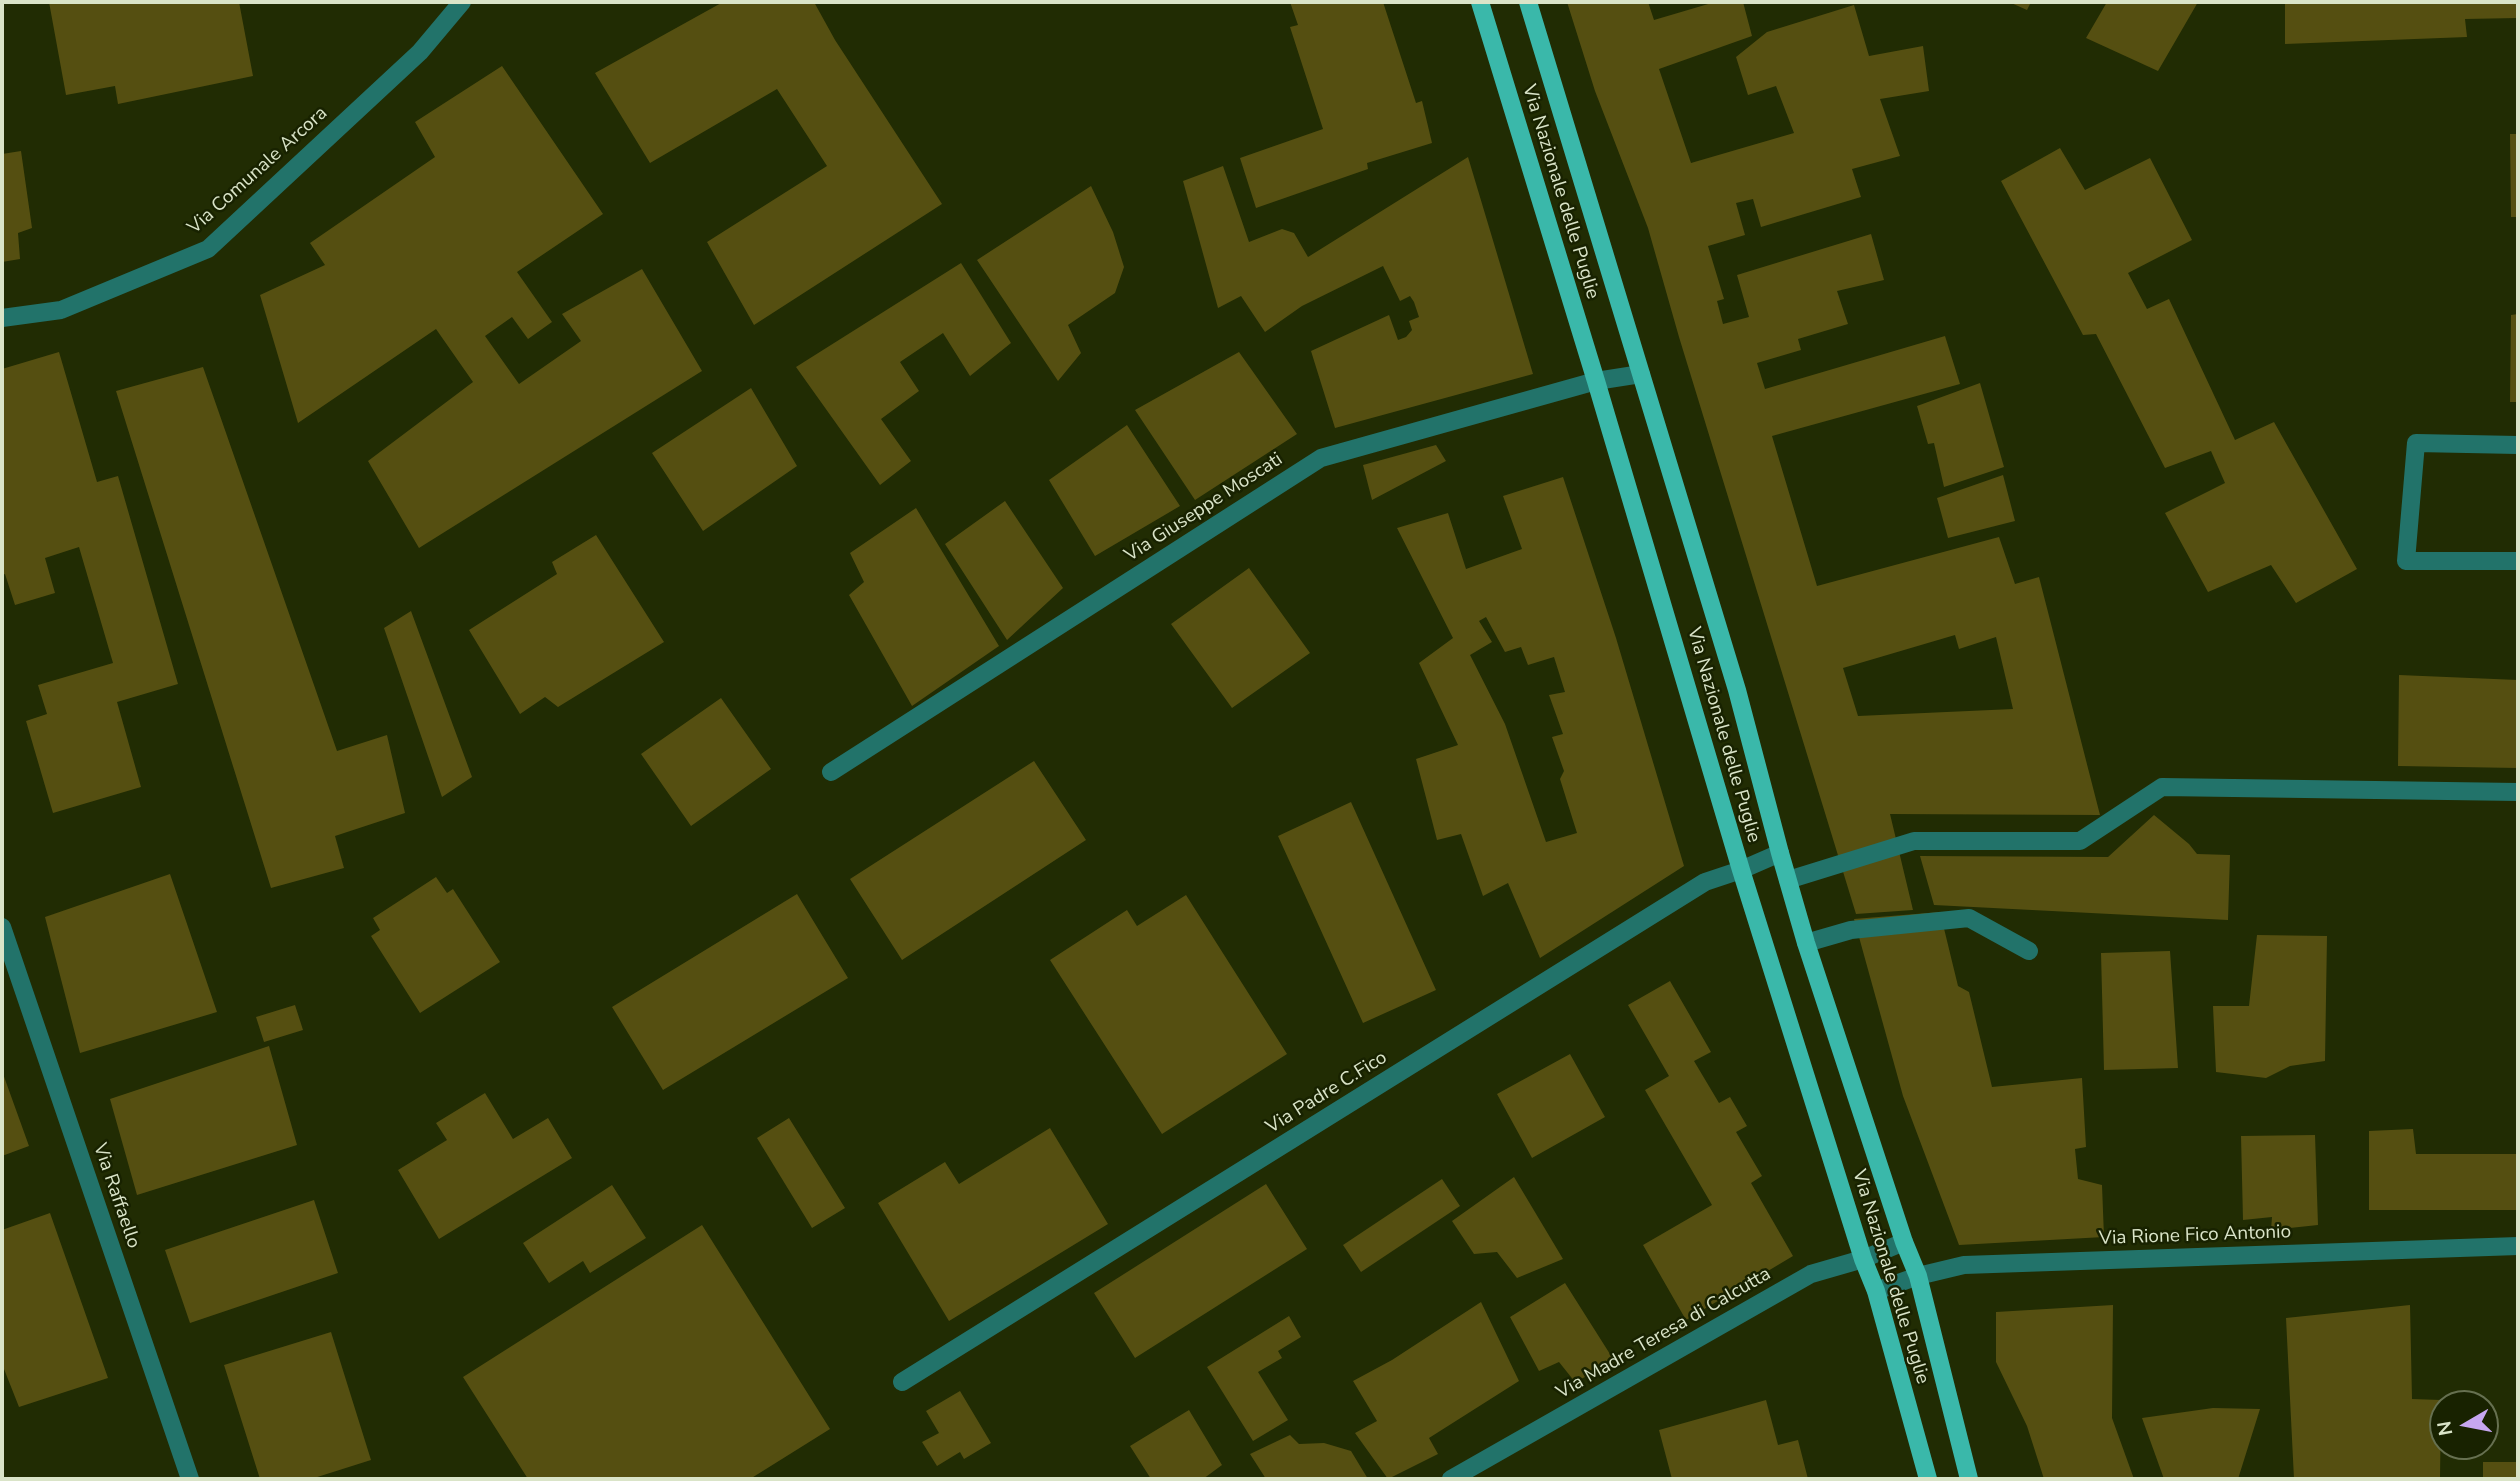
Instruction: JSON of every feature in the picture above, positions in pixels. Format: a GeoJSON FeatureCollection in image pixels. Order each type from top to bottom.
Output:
{"type":"FeatureCollection","features":[{"type":"Feature","properties":{"kind":"main road","name":"Via Nazionale delle Puglie"},"geometry":{"type":"LineString","coordinates":[[1480,2],[1741,870],[1863,1259],[1876,1291],[1928,1479]]}},
{"type":"Feature","properties":{"kind":"main road","name":"Via Nazionale delle Puglie"},"geometry":{"type":"LineString","coordinates":[[1528,2],[1737,690],[1806,943],[1904,1242],[1918,1276],[1969,1479]]}},
{"type":"Feature","properties":{"kind":"street","name":"Via Comunale Arcora"},"geometry":{"type":"LineString","coordinates":[[2,318],[61,310],[208,249],[420,52],[462,2]]}},
{"type":"Feature","properties":{"kind":"street","name":"Via Giuseppe Moscati"},"geometry":{"type":"LineString","coordinates":[[831,772],[1321,458],[1596,381],[1641,374]]}},
{"type":"Feature","properties":{"kind":"street"},"geometry":{"type":"LineString","coordinates":[[2518,445],[2416,443],[2406,561],[2518,561]]}},
{"type":"Feature","properties":{"kind":"street"},"geometry":{"type":"LineString","coordinates":[[1788,880],[1914,841],[2081,841],[2162,787],[2518,792]]}},
{"type":"Feature","properties":{"kind":"street","name":"Via Padre C.Fico"},"geometry":{"type":"LineString","coordinates":[[902,1382],[1705,882],[1780,853]]}},
{"type":"Feature","properties":{"kind":"street"},"geometry":{"type":"LineString","coordinates":[[1806,943],[1851,930],[1969,918],[2029,951]]}},
{"type":"Feature","properties":{"kind":"street","name":"Via Raffaello"},"geometry":{"type":"LineString","coordinates":[[2,927],[190,1479]]}},
{"type":"Feature","properties":{"kind":"street","name":"Via Madre Teresa di Calcutta"},"geometry":{"type":"LineString","coordinates":[[1451,1479],[1811,1274],[1863,1259],[1904,1242]]}},
{"type":"Feature","properties":{"kind":"street","name":"Via Rione Fico Antonio"},"geometry":{"type":"LineString","coordinates":[[1876,1291],[1918,1276],[1964,1265],[2518,1246]]}},
{"type":"Feature","properties":{"kind":"building"},"geometry":{"type":"Polygon","coordinates":[[[49,2],[239,2],[253,76],[118,104],[115,86],[66,95],[49,2]]]}},
{"type":"Feature","properties":{"kind":"building"},"geometry":{"type":"Polygon","coordinates":[[[723,2],[814,2],[835,40],[942,204],[754,325],[707,242],[827,166],[777,89],[650,163],[595,73],[723,2]]]}},
{"type":"Feature","properties":{"kind":"building"},"geometry":{"type":"Polygon","coordinates":[[[1290,2],[1383,2],[1416,103],[1422,101],[1432,143],[1367,163],[1368,169],[1256,208],[1240,158],[1323,129],[1290,27],[1298,25],[1290,2]]]}},
{"type":"Feature","properties":{"kind":"building"},"geometry":{"type":"Polygon","coordinates":[[[1567,2],[1648,2],[1654,20],[1715,2],[1743,2],[1752,36],[1659,69],[1691,163],[1794,133],[1776,86],[1748,95],[1736,57],[1767,32],[1854,5],[1869,56],[1923,46],[1929,91],[1880,99],[1900,156],[1852,169],[1861,197],[1761,227],[1753,199],[1736,203],[1745,235],[1708,246],[1724,299],[1717,301],[1723,324],[1749,317],[1737,275],[1871,234],[1884,280],[1837,291],[1848,324],[1798,339],[1801,350],[1757,363],[1765,389],[1945,336],[1960,384],[1772,436],[1817,586],[1999,537],[2015,584],[2039,577],[2100,815],[1890,814],[1913,910],[1856,914],[1648,228],[1595,91],[1567,2]],[[1955,635],[1843,668],[1858,716],[2013,709],[1996,637],[1959,649],[1955,635]]]}},
{"type":"Feature","properties":{"kind":"building"},"geometry":{"type":"Polygon","coordinates":[[[2009,2],[2031,2],[2027,10],[2009,2]]]}},
{"type":"Feature","properties":{"kind":"building"},"geometry":{"type":"Polygon","coordinates":[[[2107,2],[2198,2],[2158,71],[2086,38],[2107,2]]]}},
{"type":"Feature","properties":{"kind":"building"},"geometry":{"type":"Polygon","coordinates":[[[2285,2],[2518,2],[2518,18],[2465,19],[2467,37],[2285,44],[2285,2]]]}},
{"type":"Feature","properties":{"kind":"building"},"geometry":{"type":"Polygon","coordinates":[[[502,66],[603,214],[517,272],[552,322],[528,339],[512,317],[485,336],[519,384],[581,341],[562,314],[642,269],[702,371],[419,548],[368,461],[473,382],[436,329],[298,423],[260,295],[325,265],[310,243],[435,157],[415,122],[502,66]]]}},
{"type":"Feature","properties":{"kind":"building"},"geometry":{"type":"Polygon","coordinates":[[[2510,134],[2518,134],[2518,217],[2511,217],[2510,134]]]}},
{"type":"Feature","properties":{"kind":"building"},"geometry":{"type":"Polygon","coordinates":[[[2060,148],[2085,190],[2150,158],[2192,240],[2128,273],[2147,309],[2169,299],[2235,440],[2274,422],[2357,569],[2296,603],[2271,565],[2208,592],[2165,513],[2225,483],[2211,451],[2165,468],[2096,334],[2083,335],[2001,181],[2060,148]]]}},
{"type":"Feature","properties":{"kind":"building"},"geometry":{"type":"Polygon","coordinates":[[[21,151],[32,228],[18,233],[20,259],[2,262],[2,154],[21,151]]]}},
{"type":"Feature","properties":{"kind":"building"},"geometry":{"type":"Polygon","coordinates":[[[1468,157],[1533,374],[1335,428],[1311,351],[1389,315],[1398,340],[1406,337],[1412,330],[1409,321],[1419,317],[1414,302],[1410,296],[1400,301],[1383,266],[1302,306],[1265,332],[1241,296],[1218,308],[1183,181],[1223,166],[1249,242],[1282,229],[1294,233],[1308,257],[1468,157]]]}},
{"type":"Feature","properties":{"kind":"building"},"geometry":{"type":"Polygon","coordinates":[[[1091,186],[1113,232],[1124,267],[1115,293],[1068,325],[1081,353],[1058,381],[977,260],[1091,186]]]}},
{"type":"Feature","properties":{"kind":"building"},"geometry":{"type":"Polygon","coordinates":[[[961,263],[1011,343],[970,376],[943,333],[900,362],[919,391],[881,419],[911,461],[880,485],[796,367],[961,263]]]}},
{"type":"Feature","properties":{"kind":"building"},"geometry":{"type":"Polygon","coordinates":[[[2518,314],[2518,402],[2510,402],[2511,315],[2518,314]]]}},
{"type":"Feature","properties":{"kind":"building"},"geometry":{"type":"Polygon","coordinates":[[[59,352],[97,482],[118,476],[178,684],[117,702],[141,787],[53,813],[26,721],[47,714],[38,685],[113,663],[79,547],[45,558],[55,593],[15,605],[5,574],[2,575],[2,369],[59,352]]]}},
{"type":"Feature","properties":{"kind":"building"},"geometry":{"type":"Polygon","coordinates":[[[1239,352],[1297,434],[1195,500],[1135,410],[1239,352]]]}},
{"type":"Feature","properties":{"kind":"building"},"geometry":{"type":"Polygon","coordinates":[[[203,367],[337,751],[387,735],[405,813],[335,836],[344,868],[271,888],[116,391],[203,367]]]}},
{"type":"Feature","properties":{"kind":"building"},"geometry":{"type":"Polygon","coordinates":[[[1980,383],[2004,467],[1944,487],[1934,443],[1928,444],[1917,406],[1980,383]]]}},
{"type":"Feature","properties":{"kind":"building"},"geometry":{"type":"Polygon","coordinates":[[[751,388],[797,466],[703,531],[652,453],[751,388]]]}},
{"type":"Feature","properties":{"kind":"building"},"geometry":{"type":"Polygon","coordinates":[[[1127,425],[1180,506],[1095,556],[1049,480],[1127,425]]]}},
{"type":"Feature","properties":{"kind":"building"},"geometry":{"type":"Polygon","coordinates":[[[1436,445],[1446,461],[1372,500],[1363,465],[1436,445]]]}},
{"type":"Feature","properties":{"kind":"building"},"geometry":{"type":"Polygon","coordinates":[[[2003,475],[2015,521],[1948,538],[1937,498],[2003,475]]]}},
{"type":"Feature","properties":{"kind":"building"},"geometry":{"type":"Polygon","coordinates":[[[1563,477],[1616,638],[1684,866],[1540,958],[1508,883],[1483,896],[1461,834],[1437,840],[1416,759],[1458,745],[1419,663],[1453,638],[1397,528],[1448,513],[1466,569],[1522,549],[1503,496],[1563,477]],[[1486,617],[1479,621],[1492,642],[1470,655],[1505,724],[1546,842],[1577,833],[1560,779],[1564,771],[1552,737],[1563,734],[1549,695],[1565,692],[1554,657],[1528,665],[1521,647],[1505,652],[1486,617]]]}},
{"type":"Feature","properties":{"kind":"building"},"geometry":{"type":"Polygon","coordinates":[[[1005,501],[1063,588],[1007,640],[945,544],[1005,501]]]}},
{"type":"Feature","properties":{"kind":"building"},"geometry":{"type":"Polygon","coordinates":[[[916,508],[999,646],[912,706],[849,595],[864,582],[850,553],[916,508]]]}},
{"type":"Feature","properties":{"kind":"building"},"geometry":{"type":"Polygon","coordinates":[[[596,535],[664,642],[558,707],[545,697],[520,714],[469,630],[557,574],[552,562],[596,535]]]}},
{"type":"Feature","properties":{"kind":"building"},"geometry":{"type":"Polygon","coordinates":[[[1249,568],[1310,653],[1232,708],[1171,624],[1249,568]]]}},
{"type":"Feature","properties":{"kind":"building"},"geometry":{"type":"Polygon","coordinates":[[[411,611],[472,777],[442,797],[384,628],[411,611]]]}},
{"type":"Feature","properties":{"kind":"building"},"geometry":{"type":"Polygon","coordinates":[[[2399,675],[2518,680],[2518,768],[2398,766],[2399,675]]]}},
{"type":"Feature","properties":{"kind":"building"},"geometry":{"type":"Polygon","coordinates":[[[721,698],[771,769],[691,826],[641,754],[721,698]]]}},
{"type":"Feature","properties":{"kind":"building"},"geometry":{"type":"Polygon","coordinates":[[[1034,761],[1086,840],[902,960],[850,879],[1034,761]]]}},
{"type":"Feature","properties":{"kind":"building"},"geometry":{"type":"Polygon","coordinates":[[[1351,802],[1436,990],[1363,1023],[1278,836],[1351,802]]]}},
{"type":"Feature","properties":{"kind":"building"},"geometry":{"type":"Polygon","coordinates":[[[2154,815],[2197,854],[2230,855],[2228,920],[1934,905],[1920,856],[2108,857],[2154,815]]]}},
{"type":"Feature","properties":{"kind":"building"},"geometry":{"type":"Polygon","coordinates":[[[170,874],[217,1012],[80,1053],[45,917],[170,874]]]}},
{"type":"Feature","properties":{"kind":"building"},"geometry":{"type":"Polygon","coordinates":[[[436,877],[447,893],[453,889],[500,962],[420,1013],[371,936],[380,930],[373,918],[436,877]]]}},
{"type":"Feature","properties":{"kind":"building"},"geometry":{"type":"Polygon","coordinates":[[[797,894],[848,978],[663,1090],[612,1007],[797,894]]]}},
{"type":"Feature","properties":{"kind":"building"},"geometry":{"type":"Polygon","coordinates":[[[1186,895],[1287,1054],[1162,1134],[1050,960],[1127,910],[1137,926],[1186,895]]]}},
{"type":"Feature","properties":{"kind":"building"},"geometry":{"type":"Polygon","coordinates":[[[1940,912],[1958,986],[1969,992],[1992,1087],[2082,1078],[2086,1147],[2075,1149],[2078,1179],[2102,1185],[2104,1237],[1959,1245],[1903,1096],[1854,919],[1940,912]]]}},
{"type":"Feature","properties":{"kind":"building"},"geometry":{"type":"Polygon","coordinates":[[[2257,935],[2327,936],[2325,1061],[2290,1066],[2266,1078],[2216,1072],[2213,1006],[2249,1006],[2257,935]]]}},
{"type":"Feature","properties":{"kind":"building"},"geometry":{"type":"Polygon","coordinates":[[[2170,951],[2178,1068],[2104,1070],[2101,953],[2170,951]]]}},
{"type":"Feature","properties":{"kind":"building"},"geometry":{"type":"Polygon","coordinates":[[[1670,981],[1711,1052],[1694,1061],[1719,1103],[1730,1097],[1747,1126],[1736,1132],[1762,1176],[1751,1183],[1793,1256],[1686,1320],[1643,1245],[1712,1205],[1645,1090],[1669,1076],[1628,1005],[1670,981]]]}},
{"type":"Feature","properties":{"kind":"building"},"geometry":{"type":"Polygon","coordinates":[[[295,1005],[303,1030],[264,1042],[256,1017],[295,1005]]]}},
{"type":"Feature","properties":{"kind":"building"},"geometry":{"type":"Polygon","coordinates":[[[269,1046],[297,1145],[137,1195],[110,1099],[269,1046]]]}},
{"type":"Feature","properties":{"kind":"building"},"geometry":{"type":"Polygon","coordinates":[[[1570,1054],[1605,1117],[1532,1158],[1497,1094],[1570,1054]]]}},
{"type":"Feature","properties":{"kind":"building"},"geometry":{"type":"Polygon","coordinates":[[[2,1071],[29,1146],[2,1156],[2,1071]]]}},
{"type":"Feature","properties":{"kind":"building"},"geometry":{"type":"Polygon","coordinates":[[[485,1093],[513,1139],[548,1118],[572,1158],[439,1239],[398,1170],[447,1140],[436,1123],[485,1093]]]}},
{"type":"Feature","properties":{"kind":"building"},"geometry":{"type":"Polygon","coordinates":[[[789,1118],[845,1208],[812,1228],[757,1138],[789,1118]]]}},
{"type":"Feature","properties":{"kind":"building"},"geometry":{"type":"Polygon","coordinates":[[[1050,1128],[1108,1224],[949,1321],[878,1203],[945,1162],[959,1184],[1050,1128]]]}},
{"type":"Feature","properties":{"kind":"building"},"geometry":{"type":"Polygon","coordinates":[[[2413,1129],[2416,1154],[2518,1154],[2518,1210],[2369,1210],[2369,1131],[2413,1129]]]}},
{"type":"Feature","properties":{"kind":"building"},"geometry":{"type":"Polygon","coordinates":[[[2315,1135],[2318,1225],[2271,1230],[2272,1217],[2243,1220],[2241,1136],[2315,1135]]]}},
{"type":"Feature","properties":{"kind":"building"},"geometry":{"type":"Polygon","coordinates":[[[1514,1177],[1563,1259],[1517,1278],[1497,1252],[1474,1254],[1452,1221],[1514,1177]]]}},
{"type":"Feature","properties":{"kind":"building"},"geometry":{"type":"Polygon","coordinates":[[[1442,1179],[1460,1206],[1361,1272],[1343,1245],[1442,1179]]]}},
{"type":"Feature","properties":{"kind":"building"},"geometry":{"type":"Polygon","coordinates":[[[1266,1184],[1307,1249],[1135,1358],[1094,1293],[1266,1184]]]}},
{"type":"Feature","properties":{"kind":"building"},"geometry":{"type":"Polygon","coordinates":[[[612,1185],[646,1238],[590,1273],[583,1261],[549,1283],[523,1243],[612,1185]]]}},
{"type":"Feature","properties":{"kind":"building"},"geometry":{"type":"Polygon","coordinates":[[[314,1200],[338,1273],[190,1323],[165,1250],[314,1200]]]}},
{"type":"Feature","properties":{"kind":"building"},"geometry":{"type":"Polygon","coordinates":[[[50,1213],[108,1378],[19,1407],[2,1364],[2,1230],[50,1213]]]}},
{"type":"Feature","properties":{"kind":"building"},"geometry":{"type":"Polygon","coordinates":[[[702,1225],[830,1429],[750,1479],[528,1479],[463,1377],[702,1225]]]}},
{"type":"Feature","properties":{"kind":"building"},"geometry":{"type":"Polygon","coordinates":[[[1565,1283],[1615,1362],[1575,1382],[1559,1362],[1539,1371],[1510,1317],[1565,1283]]]}},
{"type":"Feature","properties":{"kind":"building"},"geometry":{"type":"Polygon","coordinates":[[[1481,1302],[1519,1381],[1429,1438],[1438,1454],[1388,1479],[1355,1433],[1377,1421],[1353,1381],[1392,1360],[1481,1302]]]}},
{"type":"Feature","properties":{"kind":"building"},"geometry":{"type":"Polygon","coordinates":[[[2113,1305],[2112,1418],[2134,1479],[2044,1479],[2027,1426],[1996,1362],[1996,1312],[2113,1305]]]}},
{"type":"Feature","properties":{"kind":"building"},"geometry":{"type":"Polygon","coordinates":[[[2410,1305],[2412,1399],[2429,1400],[2429,1460],[2440,1460],[2440,1479],[2294,1479],[2286,1318],[2410,1305]]]}},
{"type":"Feature","properties":{"kind":"building"},"geometry":{"type":"Polygon","coordinates":[[[1289,1316],[1301,1337],[1278,1351],[1282,1358],[1258,1372],[1288,1420],[1253,1441],[1207,1367],[1289,1316]]]}},
{"type":"Feature","properties":{"kind":"building"},"geometry":{"type":"Polygon","coordinates":[[[331,1332],[371,1460],[311,1479],[260,1479],[224,1365],[331,1332]]]}},
{"type":"Feature","properties":{"kind":"building"},"geometry":{"type":"Polygon","coordinates":[[[960,1391],[991,1443],[964,1459],[960,1452],[937,1466],[922,1442],[939,1433],[926,1411],[960,1391]]]}},
{"type":"Feature","properties":{"kind":"building"},"geometry":{"type":"Polygon","coordinates":[[[1766,1400],[1778,1445],[1798,1440],[1808,1479],[1672,1479],[1659,1430],[1766,1400]]]}},
{"type":"Feature","properties":{"kind":"building"},"geometry":{"type":"Polygon","coordinates":[[[2213,1408],[2260,1409],[2238,1479],[2164,1479],[2142,1418],[2213,1408]]]}},
{"type":"Feature","properties":{"kind":"building"},"geometry":{"type":"Polygon","coordinates":[[[1189,1410],[1222,1465],[1203,1479],[1151,1479],[1130,1446],[1189,1410]]]}},
{"type":"Feature","properties":{"kind":"building"},"geometry":{"type":"Polygon","coordinates":[[[1290,1435],[1299,1444],[1324,1443],[1351,1451],[1368,1479],[1266,1479],[1250,1454],[1290,1435]]]}},
{"type":"Feature","properties":{"kind":"building"},"geometry":{"type":"Polygon","coordinates":[[[2483,1462],[2518,1462],[2518,1479],[2483,1479],[2483,1462]]]}}]}
